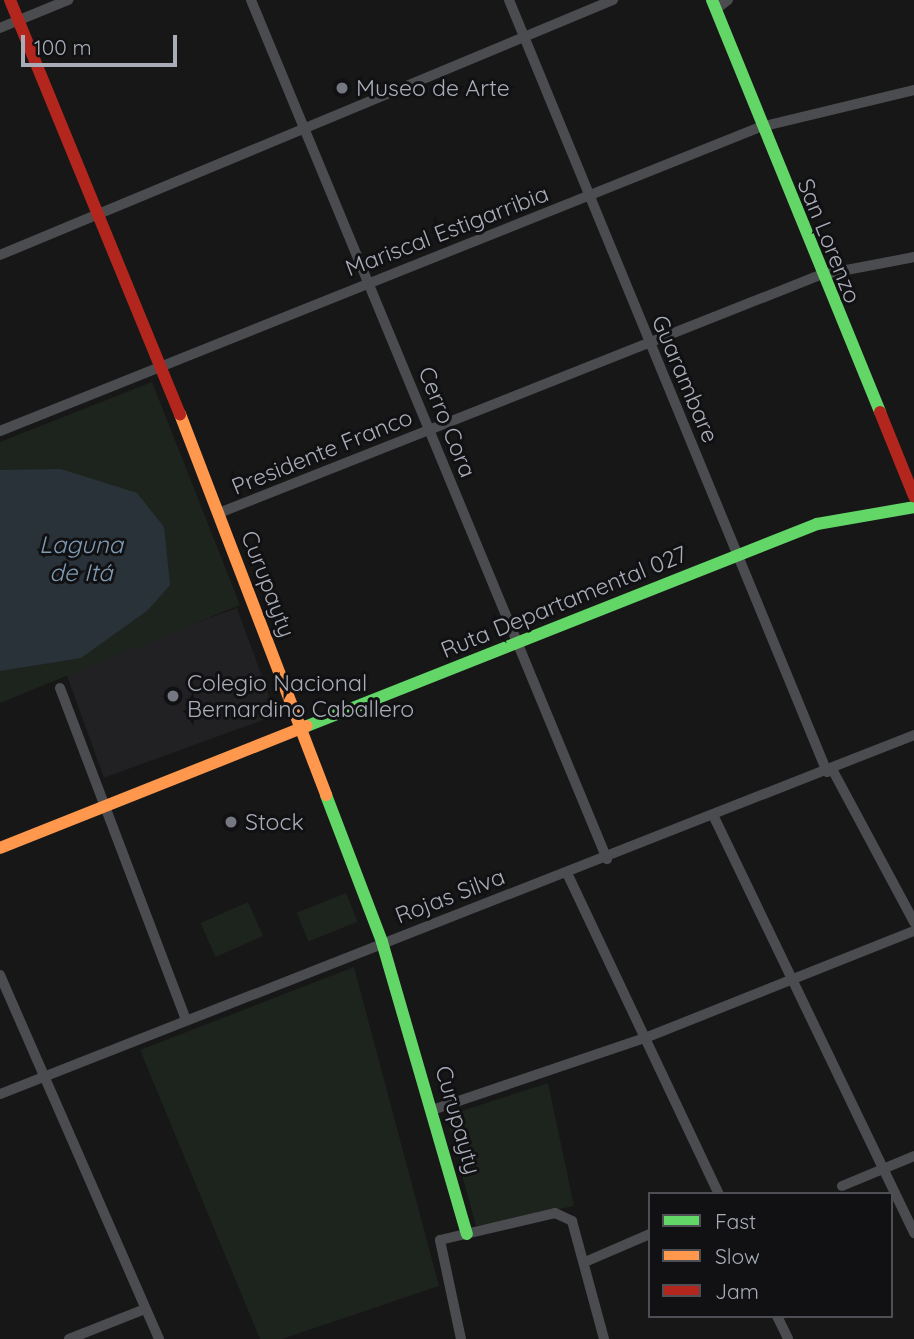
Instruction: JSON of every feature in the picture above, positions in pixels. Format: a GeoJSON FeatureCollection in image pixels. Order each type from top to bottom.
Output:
{"type":"FeatureCollection","features":[{"type":"Feature","properties":{"kind":"street","name":"Curupayty"},"geometry":{"type":"LineString","coordinates":[[10,0],[162,367],[382,943],[435,1109],[467,1234]]}},
{"type":"Feature","properties":{"kind":"street"},"geometry":{"type":"LineString","coordinates":[[0,28],[68,0]]}},
{"type":"Feature","properties":{"kind":"street","name":"Cerro Cora"},"geometry":{"type":"LineString","coordinates":[[251,0],[430,430],[515,644],[607,859]]}},
{"type":"Feature","properties":{"kind":"street","name":"Guarambare"},"geometry":{"type":"LineString","coordinates":[[509,0],[830,771],[914,922]]}},
{"type":"Feature","properties":{"kind":"street"},"geometry":{"type":"LineString","coordinates":[[0,255],[613,0]]}},
{"type":"Feature","properties":{"kind":"street"},"geometry":{"type":"LineString","coordinates":[[714,5],[728,0]]}},
{"type":"Feature","properties":{"kind":"street","name":"San Lorenzo"},"geometry":{"type":"LineString","coordinates":[[714,5],[820,275],[914,496]]}},
{"type":"Feature","properties":{"kind":"street","name":"Mariscal Estigarribia"},"geometry":{"type":"LineString","coordinates":[[0,431],[760,127],[914,90]]}},
{"type":"Feature","properties":{"kind":"street","name":"Presidente Franco"},"geometry":{"type":"LineString","coordinates":[[219,513],[820,275],[914,257]]}},
{"type":"Feature","properties":{"kind":"street","name":"Ruta Departamental 027"},"geometry":{"type":"LineString","coordinates":[[0,848],[817,524],[914,507]]}},
{"type":"Feature","properties":{"kind":"street"},"geometry":{"type":"LineString","coordinates":[[60,688],[186,1019]]}},
{"type":"Feature","properties":{"kind":"street","name":"Rojas Silva"},"geometry":{"type":"LineString","coordinates":[[0,1094],[186,1019],[714,817],[914,735]]}},
{"type":"Feature","properties":{"kind":"street"},"geometry":{"type":"LineString","coordinates":[[714,817],[914,1233]]}},
{"type":"Feature","properties":{"kind":"street"},"geometry":{"type":"LineString","coordinates":[[567,873],[718,1192]]}},
{"type":"Feature","properties":{"kind":"street"},"geometry":{"type":"LineString","coordinates":[[435,1109],[645,1038],[914,931]]}},
{"type":"Feature","properties":{"kind":"street"},"geometry":{"type":"LineString","coordinates":[[0,975],[41,1077],[159,1339]]}},
{"type":"Feature","properties":{"kind":"street"},"geometry":{"type":"LineString","coordinates":[[842,1186],[914,1156]]}},
{"type":"Feature","properties":{"kind":"street"},"geometry":{"type":"LineString","coordinates":[[461,1339],[437,1246],[467,1234],[565,1214],[585,1262],[604,1339]]}},
{"type":"Feature","properties":{"kind":"street"},"geometry":{"type":"LineString","coordinates":[[585,1262],[648,1235]]}},
{"type":"Feature","properties":{"kind":"street"},"geometry":{"type":"LineString","coordinates":[[69,1339],[145,1309]]}},
{"type":"Feature","properties":{"kind":"street"},"geometry":{"type":"LineString","coordinates":[[778,1318],[788,1339]]}},
{"type":"Feature","properties":{"kind":"shaded area"},"geometry":{"type":"Polygon","coordinates":[[[152,382],[240,605],[0,703],[0,442],[152,382]]]}},
{"type":"Feature","properties":{"kind":"shaded area","name":"Colegio Nacional Bernardino Caballero"},"geometry":{"type":"Polygon","coordinates":[[[237,608],[276,715],[104,778],[65,671],[237,608]]]}},
{"type":"Feature","properties":{"kind":"shaded area"},"geometry":{"type":"Polygon","coordinates":[[[346,893],[358,922],[308,942],[297,913],[346,893]]]}},
{"type":"Feature","properties":{"kind":"shaded area"},"geometry":{"type":"Polygon","coordinates":[[[248,902],[263,936],[216,957],[200,923],[248,902]]]}},
{"type":"Feature","properties":{"kind":"shaded area"},"geometry":{"type":"Polygon","coordinates":[[[354,967],[439,1286],[282,1339],[260,1339],[140,1050],[354,967]]]}},
{"type":"Feature","properties":{"kind":"shaded area"},"geometry":{"type":"Polygon","coordinates":[[[548,1083],[574,1206],[476,1226],[446,1116],[548,1083]]]}},
{"type":"Feature","properties":{"kind":"water","name":"Laguna de Itá"},"geometry":{"type":"Polygon","coordinates":[[[61,469],[137,493],[164,527],[170,585],[148,610],[81,658],[0,671],[0,470],[61,469]]]}},
{"type":"Feature","properties":{"kind":"traffic: fast"},"geometry":{"type":"LineString","coordinates":[[712,0],[880,412]]}},
{"type":"Feature","properties":{"kind":"traffic: fast"},"geometry":{"type":"LineString","coordinates":[[307,726],[817,524],[914,507]]}},
{"type":"Feature","properties":{"kind":"traffic: fast"},"geometry":{"type":"LineString","coordinates":[[326,795],[382,942],[467,1234]]}},
{"type":"Feature","properties":{"kind":"traffic: slow"},"geometry":{"type":"LineString","coordinates":[[180,414],[326,795]]}},
{"type":"Feature","properties":{"kind":"traffic: slow"},"geometry":{"type":"LineString","coordinates":[[0,848],[307,726]]}},
{"type":"Feature","properties":{"kind":"traffic: jam"},"geometry":{"type":"LineString","coordinates":[[10,0],[180,414]]}},
{"type":"Feature","properties":{"kind":"traffic: jam"},"geometry":{"type":"LineString","coordinates":[[880,412],[914,496]]}},
{"type":"Feature","properties":{"kind":"place","name":"Museo de Arte"},"geometry":{"type":"Point","coordinates":[342,88]}},
{"type":"Feature","properties":{"kind":"place","name":"Colegio Nacional Bernardino Caballero"},"geometry":{"type":"Point","coordinates":[173,696]}},
{"type":"Feature","properties":{"kind":"place","name":"Stock"},"geometry":{"type":"Point","coordinates":[231,822]}}]}
